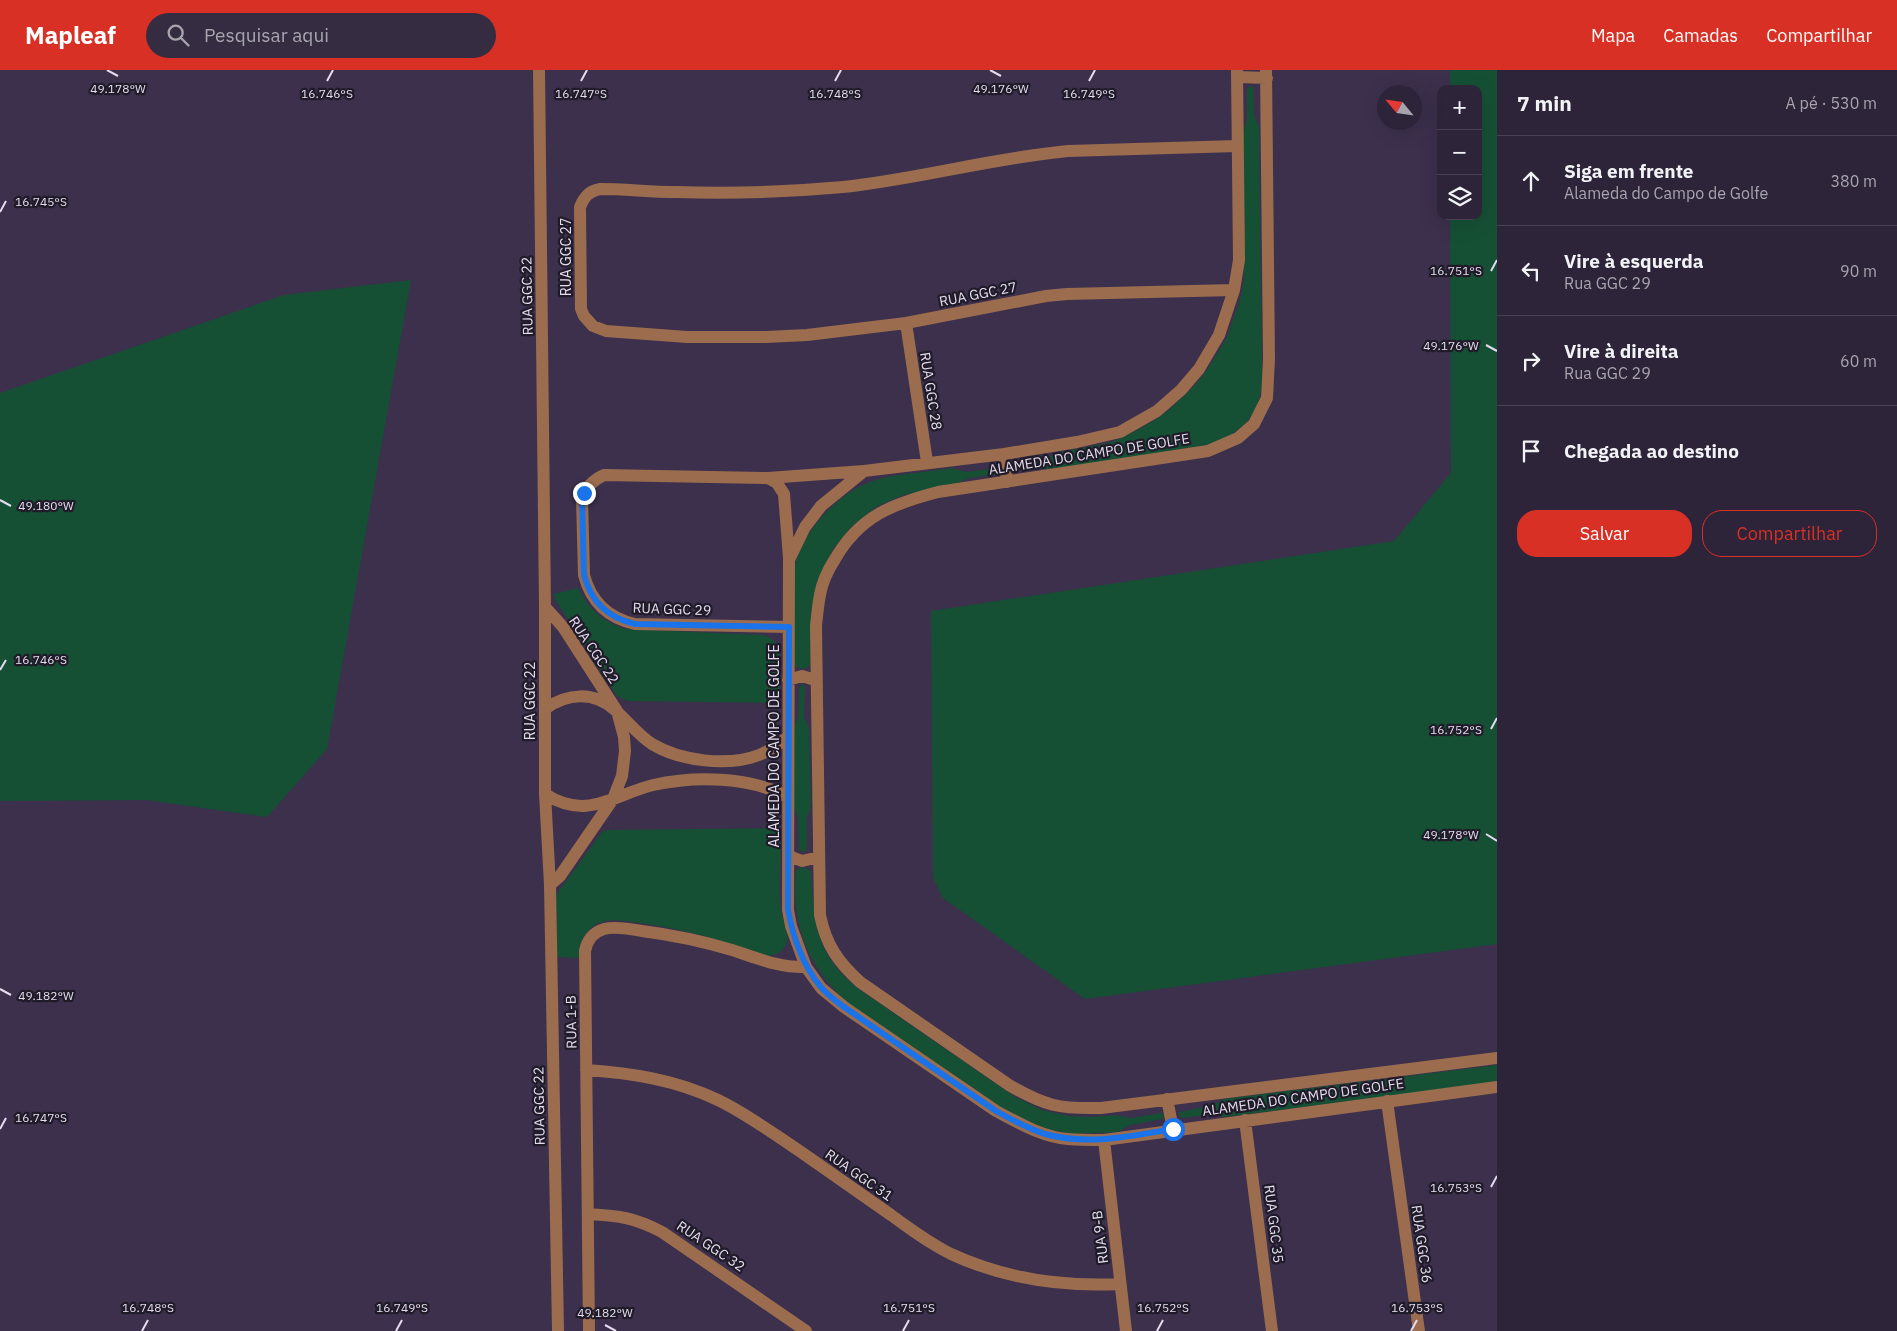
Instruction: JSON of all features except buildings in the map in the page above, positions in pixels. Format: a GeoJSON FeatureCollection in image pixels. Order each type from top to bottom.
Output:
{"type":"FeatureCollection","features":[{"type":"Feature","properties":{"kind":"street","name":"RUA GGC 22"},"geometry":{"type":"LineString","coordinates":[[539,70],[545,607],[545,794],[550,885],[558,1331]]}},
{"type":"Feature","properties":{"kind":"street"},"geometry":{"type":"LineString","coordinates":[[1237,73],[1266,74]]}},
{"type":"Feature","properties":{"kind":"street","name":"ALAMEDA DO CAMPO DE GOLFE"},"geometry":{"type":"LineString","coordinates":[[1237,73],[1239,260],[1234,290],[1219,335],[1199,369],[1180,390],[1157,412],[1120,432],[1077,442],[1004,454],[864,471],[821,506],[805,527],[789,560],[787,798],[788,910],[791,926],[806,967],[821,988],[844,1007],[996,1111],[1021,1125],[1045,1134],[1068,1139],[1104,1140],[1173,1129],[1497,1087]]}},
{"type":"Feature","properties":{"kind":"street","name":"ALAMEDA DO CAMPO DE GOLFE"},"geometry":{"type":"LineString","coordinates":[[1266,74],[1269,359],[1267,398],[1254,424],[1238,438],[1208,451],[938,492],[914,498],[874,515],[858,528],[842,546],[828,571],[820,594],[816,626],[815,680],[820,915],[824,933],[843,967],[860,982],[1009,1085],[1032,1098],[1053,1106],[1101,1108],[1497,1058]]}},
{"type":"Feature","properties":{"kind":"street","name":"RUA GGC 27"},"geometry":{"type":"LineString","coordinates":[[1234,290],[1046,296],[906,323],[807,335],[687,337],[599,329],[588,321],[581,309],[580,207],[582,201],[590,192],[600,189],[721,193],[806,190],[883,182],[986,162],[1068,151],[1237,146]]}},
{"type":"Feature","properties":{"kind":"street","name":"RUA GGC 28"},"geometry":{"type":"LineString","coordinates":[[906,323],[927,462]]}},
{"type":"Feature","properties":{"kind":"street"},"geometry":{"type":"LineString","coordinates":[[1004,454],[1007,482]]}},
{"type":"Feature","properties":{"kind":"street","name":"RUA GGC 29"},"geometry":{"type":"LineString","coordinates":[[789,627],[635,624],[609,614],[595,601],[586,584],[584,575],[582,498],[587,488],[597,478],[604,475],[768,478],[864,471]]}},
{"type":"Feature","properties":{"kind":"street"},"geometry":{"type":"LineString","coordinates":[[768,478],[777,483],[784,494],[789,560]]}},
{"type":"Feature","properties":{"kind":"street","name":"RUA CGC 22"},"geometry":{"type":"LineString","coordinates":[[545,607],[563,628],[617,711],[627,723],[651,743],[691,759],[726,761],[748,758],[770,750],[788,737]]}},
{"type":"Feature","properties":{"kind":"street"},"geometry":{"type":"LineString","coordinates":[[788,680],[802,676],[815,680]]}},
{"type":"Feature","properties":{"kind":"street"},"geometry":{"type":"LineString","coordinates":[[545,709],[559,700],[584,696],[602,701],[617,711]]}},
{"type":"Feature","properties":{"kind":"street","name":"RUA CGC 22"},"geometry":{"type":"LineString","coordinates":[[550,885],[560,876],[613,799],[622,776],[625,751],[624,737],[617,711]]}},
{"type":"Feature","properties":{"kind":"street"},"geometry":{"type":"LineString","coordinates":[[545,794],[561,803],[579,807],[596,806],[639,789],[682,780],[744,782],[768,788],[787,798]]}},
{"type":"Feature","properties":{"kind":"street"},"geometry":{"type":"LineString","coordinates":[[789,856],[802,861],[818,857]]}},
{"type":"Feature","properties":{"kind":"street","name":"RUA 1-B"},"geometry":{"type":"LineString","coordinates":[[589,1331],[585,951],[592,936],[607,928],[682,937],[717,946],[778,966],[806,967]]}},
{"type":"Feature","properties":{"kind":"street","name":"RUA GGC 31"},"geometry":{"type":"LineString","coordinates":[[586,1070],[626,1072],[650,1077],[675,1083],[717,1099],[752,1119],[931,1243],[970,1262],[1011,1275],[1041,1281],[1079,1285],[1120,1284]]}},
{"type":"Feature","properties":{"kind":"street"},"geometry":{"type":"LineString","coordinates":[[1167,1099],[1173,1129]]}},
{"type":"Feature","properties":{"kind":"street","name":"RUA GGC 36"},"geometry":{"type":"LineString","coordinates":[[1387,1101],[1419,1331]]}},
{"type":"Feature","properties":{"kind":"street","name":"RUA GGC 35"},"geometry":{"type":"LineString","coordinates":[[1245,1120],[1272,1331]]}},
{"type":"Feature","properties":{"kind":"street","name":"RUA 9-B"},"geometry":{"type":"LineString","coordinates":[[1104,1140],[1126,1331]]}},
{"type":"Feature","properties":{"kind":"street","name":"RUA GGC 32"},"geometry":{"type":"LineString","coordinates":[[588,1214],[622,1216],[642,1221],[662,1232],[806,1331]]}},
{"type":"Feature","properties":{"kind":"green space"},"geometry":{"type":"Polygon","coordinates":[[[1450,70],[1497,70],[1497,944],[1085,999],[943,898],[933,878],[931,611],[1394,541],[1451,473],[1450,220],[1482,220],[1482,85],[1450,85],[1450,70]]]}},
{"type":"Feature","properties":{"kind":"green space"},"geometry":{"type":"Polygon","coordinates":[[[1250,85],[1253,87],[1254,115],[1259,127],[1262,374],[1259,400],[1255,410],[1249,419],[1233,433],[1211,444],[1059,469],[1020,470],[1011,468],[1014,462],[1048,458],[1056,453],[1108,443],[1124,437],[1169,410],[1195,385],[1207,370],[1227,337],[1240,300],[1244,281],[1243,133],[1247,118],[1247,90],[1250,85]]]}},
{"type":"Feature","properties":{"kind":"green space"},"geometry":{"type":"Polygon","coordinates":[[[411,280],[327,749],[267,817],[146,800],[0,801],[0,393],[284,295],[411,280]]]}},
{"type":"Feature","properties":{"kind":"green space"},"geometry":{"type":"Polygon","coordinates":[[[951,468],[967,472],[995,468],[1000,471],[998,474],[969,478],[953,485],[903,495],[876,507],[853,525],[833,549],[818,580],[811,613],[810,665],[805,669],[796,667],[794,664],[793,618],[794,573],[797,558],[813,528],[837,502],[865,484],[888,477],[951,468]]]}},
{"type":"Feature","properties":{"kind":"green space"},"geometry":{"type":"Polygon","coordinates":[[[578,588],[592,609],[604,619],[626,629],[763,635],[769,637],[776,643],[780,651],[780,701],[776,703],[628,701],[617,696],[555,599],[554,594],[578,588]]]}},
{"type":"Feature","properties":{"kind":"green space"},"geometry":{"type":"Polygon","coordinates":[[[803,683],[805,687],[804,717],[809,728],[811,806],[807,818],[807,849],[804,852],[799,850],[798,818],[794,807],[794,729],[798,717],[799,689],[803,683]]]}},
{"type":"Feature","properties":{"kind":"green space"},"geometry":{"type":"Polygon","coordinates":[[[777,828],[781,832],[780,901],[787,930],[786,945],[780,952],[766,956],[688,932],[640,923],[611,920],[596,924],[588,931],[580,946],[579,958],[557,957],[556,895],[602,832],[607,830],[777,828]]]}},
{"type":"Feature","properties":{"kind":"green space"},"geometry":{"type":"Polygon","coordinates":[[[801,867],[807,868],[811,872],[816,923],[820,938],[834,965],[845,977],[860,990],[1015,1097],[1042,1110],[1069,1116],[1093,1117],[1115,1115],[1131,1118],[1161,1113],[1165,1116],[1162,1119],[1130,1125],[1118,1132],[1071,1134],[1042,1128],[1014,1116],[850,1005],[823,976],[805,945],[796,910],[795,891],[796,871],[801,867]]]}},
{"type":"Feature","properties":{"kind":"green space"},"geometry":{"type":"Polygon","coordinates":[[[1497,1065],[1497,1083],[1224,1117],[1212,1114],[1183,1118],[1178,1115],[1180,1112],[1210,1106],[1224,1099],[1497,1065]]]}},
{"type":"Feature","properties":{"kind":"route"},"geometry":{"type":"LineString","coordinates":[[584,493],[582,498],[584,575],[586,584],[595,601],[609,614],[617,619],[635,624],[789,627],[788,910],[791,926],[806,967],[821,988],[844,1007],[996,1111],[1021,1125],[1045,1134],[1068,1139],[1104,1140],[1173,1129]]}}]}
